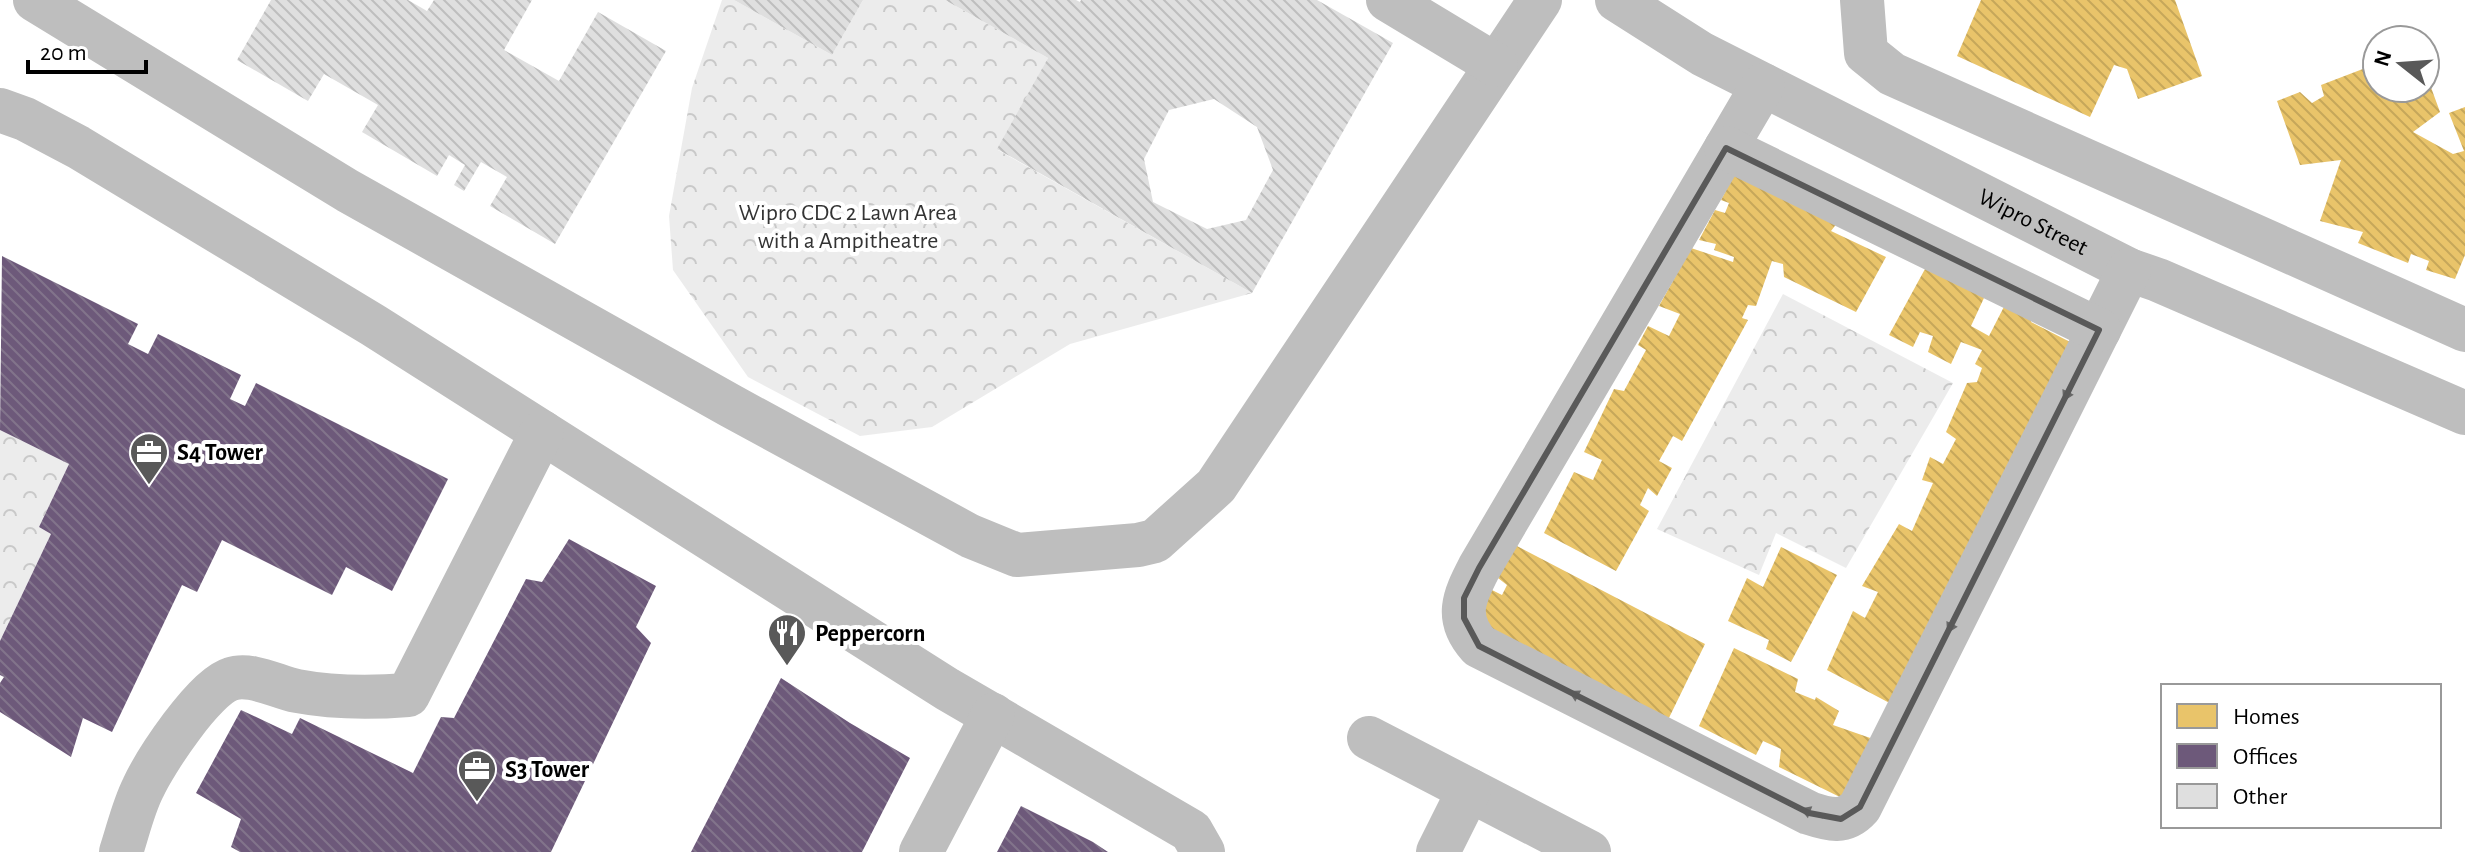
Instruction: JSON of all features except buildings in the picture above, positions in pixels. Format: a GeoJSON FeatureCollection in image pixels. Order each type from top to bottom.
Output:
{"type":"FeatureCollection","features":[{"type":"Feature","properties":{"kind":"street"},"geometry":{"type":"LineString","coordinates":[[35,0],[348,191],[731,406],[970,536],[1017,555],[1155,541],[1216,486],[1540,0]]}},
{"type":"Feature","properties":{"kind":"street"},"geometry":{"type":"LineString","coordinates":[[1388,0],[1496,65]]}},
{"type":"Feature","properties":{"kind":"street","name":"Wipro Street"},"geometry":{"type":"LineString","coordinates":[[1617,0],[1702,54],[2129,270],[2465,413]]}},
{"type":"Feature","properties":{"kind":"street"},"geometry":{"type":"LineString","coordinates":[[1862,0],[1866,53],[1892,74],[2465,330]]}},
{"type":"Feature","properties":{"kind":"street"},"geometry":{"type":"LineString","coordinates":[[1763,85],[1479,568],[1464,598],[1464,618],[1468,634],[1479,646],[1809,813],[1841,819],[1852,816],[1860,807],[2129,270]]}},
{"type":"Feature","properties":{"kind":"street"},"geometry":{"type":"LineString","coordinates":[[0,110],[25,119],[78,147],[373,325],[947,689],[1191,831],[1203,852]]}},
{"type":"Feature","properties":{"kind":"street"},"geometry":{"type":"LineString","coordinates":[[1726,148],[2099,330]]}},
{"type":"Feature","properties":{"kind":"street"},"geometry":{"type":"LineString","coordinates":[[121,852],[143,787],[174,736],[209,694],[230,679],[247,678],[298,691],[340,696],[373,698],[408,695],[542,432]]}},
{"type":"Feature","properties":{"kind":"street"},"geometry":{"type":"LineString","coordinates":[[921,852],[993,715]]}},
{"type":"Feature","properties":{"kind":"street"},"geometry":{"type":"LineString","coordinates":[[1369,738],[1589,852]]}},
{"type":"Feature","properties":{"kind":"street"},"geometry":{"type":"LineString","coordinates":[[1438,852],[1469,790]]}},
{"type":"Feature","properties":{"kind":"highlighted area"},"geometry":{"type":"Polygon","coordinates":[[[1726,148],[2099,330],[1860,807],[1841,819],[1809,813],[1479,646],[1464,618],[1464,598],[1479,568],[1726,148]]]}},
{"type":"Feature","properties":{"kind":"green space","name":"Wipro CDC 2 Lawn Area with a Ampitheatre"},"geometry":{"type":"Polygon","coordinates":[[[722,0],[734,0],[832,55],[863,0],[945,0],[1048,58],[998,150],[1252,293],[1070,344],[932,427],[860,436],[748,377],[673,270],[669,216],[692,88],[722,0]]]}},
{"type":"Feature","properties":{"kind":"green space"},"geometry":{"type":"Polygon","coordinates":[[[1783,294],[1953,383],[1846,568],[1776,533],[1759,575],[1657,529],[1783,294]]]}},
{"type":"Feature","properties":{"kind":"green space"},"geometry":{"type":"Polygon","coordinates":[[[0,430],[69,464],[39,527],[51,534],[0,641],[0,430]]]}},
{"type":"Feature","properties":{"kind":"place","name":"S4 Tower"},"geometry":{"type":"Point","coordinates":[149,486]}},
{"type":"Feature","properties":{"kind":"place","name":"Peppercorn"},"geometry":{"type":"Point","coordinates":[787,667]}},
{"type":"Feature","properties":{"kind":"place","name":"S3 Tower"},"geometry":{"type":"Point","coordinates":[477,803]}}]}
